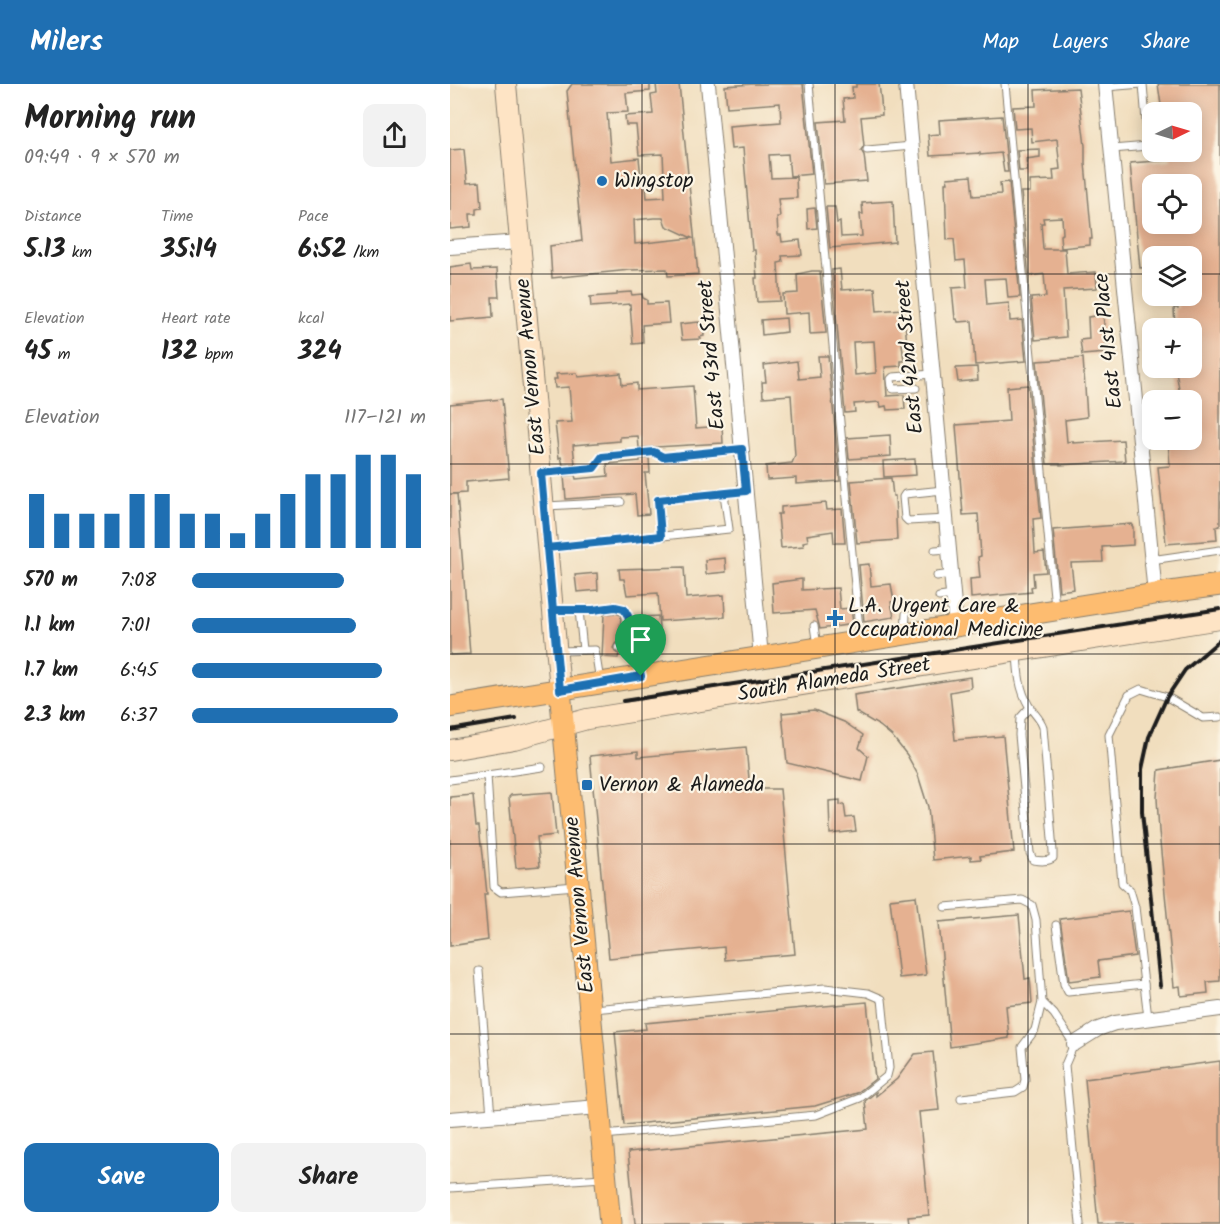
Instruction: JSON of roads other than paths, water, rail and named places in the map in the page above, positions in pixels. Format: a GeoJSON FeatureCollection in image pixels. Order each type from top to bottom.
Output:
{"type":"FeatureCollection","features":[{"type":"Feature","properties":{"kind":"main road","name":"South Alameda Street"},"geometry":{"type":"LineString","coordinates":[[450,707],[860,641],[905,624],[956,626],[1220,585]]}},
{"type":"Feature","properties":{"kind":"main road","name":"East Vernon Avenue"},"geometry":{"type":"LineString","coordinates":[[560,690],[610,1224]]}},
{"type":"Feature","properties":{"kind":"street","name":"East Vernon Avenue"},"geometry":{"type":"LineString","coordinates":[[506,84],[560,690]]}},
{"type":"Feature","properties":{"kind":"street","name":"East 43rd Street"},"geometry":{"type":"LineString","coordinates":[[708,84],[761,657]]}},
{"type":"Feature","properties":{"kind":"street","name":"East 42nd Street"},"geometry":{"type":"LineString","coordinates":[[906,84],[956,626]]}},
{"type":"Feature","properties":{"kind":"street","name":"East 41st Place"},"geometry":{"type":"LineString","coordinates":[[1105,86],[1155,594]]}},
{"type":"Feature","properties":{"kind":"street"},"geometry":{"type":"LineString","coordinates":[[450,247],[520,242]]}},
{"type":"Feature","properties":{"kind":"street","name":"South Alameda Street"},"geometry":{"type":"LineString","coordinates":[[450,750],[514,739],[587,719],[1220,619]]}},
{"type":"Feature","properties":{"kind":"street"},"geometry":{"type":"LineString","coordinates":[[1074,1044],[1109,1024],[1220,1009]]}},
{"type":"Feature","properties":{"kind":"street"},"geometry":{"type":"LineString","coordinates":[[450,1119],[599,1107]]}},
{"type":"Feature","properties":{"kind":"lane"},"geometry":{"type":"LineString","coordinates":[[809,84],[860,641]]}},
{"type":"Feature","properties":{"kind":"lane"},"geometry":{"type":"LineString","coordinates":[[1005,84],[1055,610]]}},
{"type":"Feature","properties":{"kind":"lane"},"geometry":{"type":"LineString","coordinates":[[1105,86],[1142,84],[1148,146],[1112,149]]}},
{"type":"Feature","properties":{"kind":"lane"},"geometry":{"type":"LineString","coordinates":[[867,150],[912,147]]}},
{"type":"Feature","properties":{"kind":"lane"},"geometry":{"type":"LineString","coordinates":[[916,388],[894,389],[891,379],[933,374]]}},
{"type":"Feature","properties":{"kind":"lane"},"geometry":{"type":"LineString","coordinates":[[541,473],[594,468],[602,457],[654,452],[663,457],[742,449]]}},
{"type":"Feature","properties":{"kind":"lane"},"geometry":{"type":"LineString","coordinates":[[944,490],[905,494],[903,497],[905,518],[908,521],[946,519]]}},
{"type":"Feature","properties":{"kind":"lane"},"geometry":{"type":"LineString","coordinates":[[661,536],[658,500],[746,491]]}},
{"type":"Feature","properties":{"kind":"lane"},"geometry":{"type":"LineString","coordinates":[[547,548],[729,529],[724,494]]}},
{"type":"Feature","properties":{"kind":"lane"},"geometry":{"type":"LineString","coordinates":[[543,507],[621,502]]}},
{"type":"Feature","properties":{"kind":"lane"},"geometry":{"type":"LineString","coordinates":[[935,550],[949,549]]}},
{"type":"Feature","properties":{"kind":"lane"},"geometry":{"type":"LineString","coordinates":[[1151,560],[1220,550]]}},
{"type":"Feature","properties":{"kind":"lane"},"geometry":{"type":"LineString","coordinates":[[937,576],[951,574]]}},
{"type":"Feature","properties":{"kind":"lane"},"geometry":{"type":"LineString","coordinates":[[939,597],[953,595]]}},
{"type":"Feature","properties":{"kind":"lane"},"geometry":{"type":"LineString","coordinates":[[553,610],[615,607],[624,609],[636,647],[641,676]]}},
{"type":"Feature","properties":{"kind":"lane"},"geometry":{"type":"LineString","coordinates":[[579,610],[582,650]]}},
{"type":"Feature","properties":{"kind":"lane"},"geometry":{"type":"LineString","coordinates":[[814,626],[817,648]]}},
{"type":"Feature","properties":{"kind":"lane"},"geometry":{"type":"LineString","coordinates":[[619,648],[636,647]]}},
{"type":"Feature","properties":{"kind":"lane"},"geometry":{"type":"LineString","coordinates":[[556,651],[599,650],[600,683]]}},
{"type":"Feature","properties":{"kind":"lane"},"geometry":{"type":"LineString","coordinates":[[1016,650],[1020,687],[1030,707],[1039,716],[1043,727],[1053,858],[1041,861],[1033,860],[1030,854],[1020,735],[1020,718],[1030,707]]}},
{"type":"Feature","properties":{"kind":"lane"},"geometry":{"type":"LineString","coordinates":[[1148,1018],[1135,907],[1130,890],[1122,883],[1109,735],[1129,695],[1141,689],[1167,697],[1203,718],[1220,717]]}},
{"type":"Feature","properties":{"kind":"lane"},"geometry":{"type":"LineString","coordinates":[[450,780],[542,767]]}},
{"type":"Feature","properties":{"kind":"lane"},"geometry":{"type":"LineString","coordinates":[[487,776],[494,887],[501,892],[579,886]]}},
{"type":"Feature","properties":{"kind":"lane"},"geometry":{"type":"LineString","coordinates":[[945,908],[1022,900],[1032,905],[1036,920],[1042,1002],[1035,1030],[1022,1047],[1025,1080],[1023,1087],[1015,1092],[961,1098]]}},
{"type":"Feature","properties":{"kind":"lane"},"geometry":{"type":"LineString","coordinates":[[1056,925],[1064,984],[1068,992],[1144,984]]}},
{"type":"Feature","properties":{"kind":"lane"},"geometry":{"type":"LineString","coordinates":[[479,971],[491,1116]]}},
{"type":"Feature","properties":{"kind":"lane"},"geometry":{"type":"LineString","coordinates":[[590,1009],[825,988],[868,993],[882,999],[889,1068],[887,1076],[860,1098],[816,1115],[602,1135]]}},
{"type":"Feature","properties":{"kind":"lane"},"geometry":{"type":"LineString","coordinates":[[1042,1002],[1054,1014],[1074,1044],[1065,1065],[1080,1224]]}},
{"type":"Feature","properties":{"kind":"lane"},"geometry":{"type":"LineString","coordinates":[[450,1188],[606,1177]]}},
{"type":"Feature","properties":{"kind":"railway"},"geometry":{"type":"LineString","coordinates":[[623,701],[1220,609]]}},
{"type":"Feature","properties":{"kind":"railway"},"geometry":{"type":"LineString","coordinates":[[1160,986],[1142,812],[1142,769],[1149,737],[1167,697],[1185,670],[1220,640]]}},
{"type":"Feature","properties":{"kind":"railway"},"geometry":{"type":"LineString","coordinates":[[450,730],[516,719]]}},
{"type":"Feature","properties":{"kind":"place","name":"Wingstop"},"geometry":{"type":"Point","coordinates":[602,181]}},
{"type":"Feature","properties":{"kind":"place","name":"L.A. Urgent Care & Occupational Medicine"},"geometry":{"type":"Point","coordinates":[835,618]}},
{"type":"Feature","properties":{"kind":"place","name":"Vernon & Alameda"},"geometry":{"type":"Point","coordinates":[587,785]}}]}
